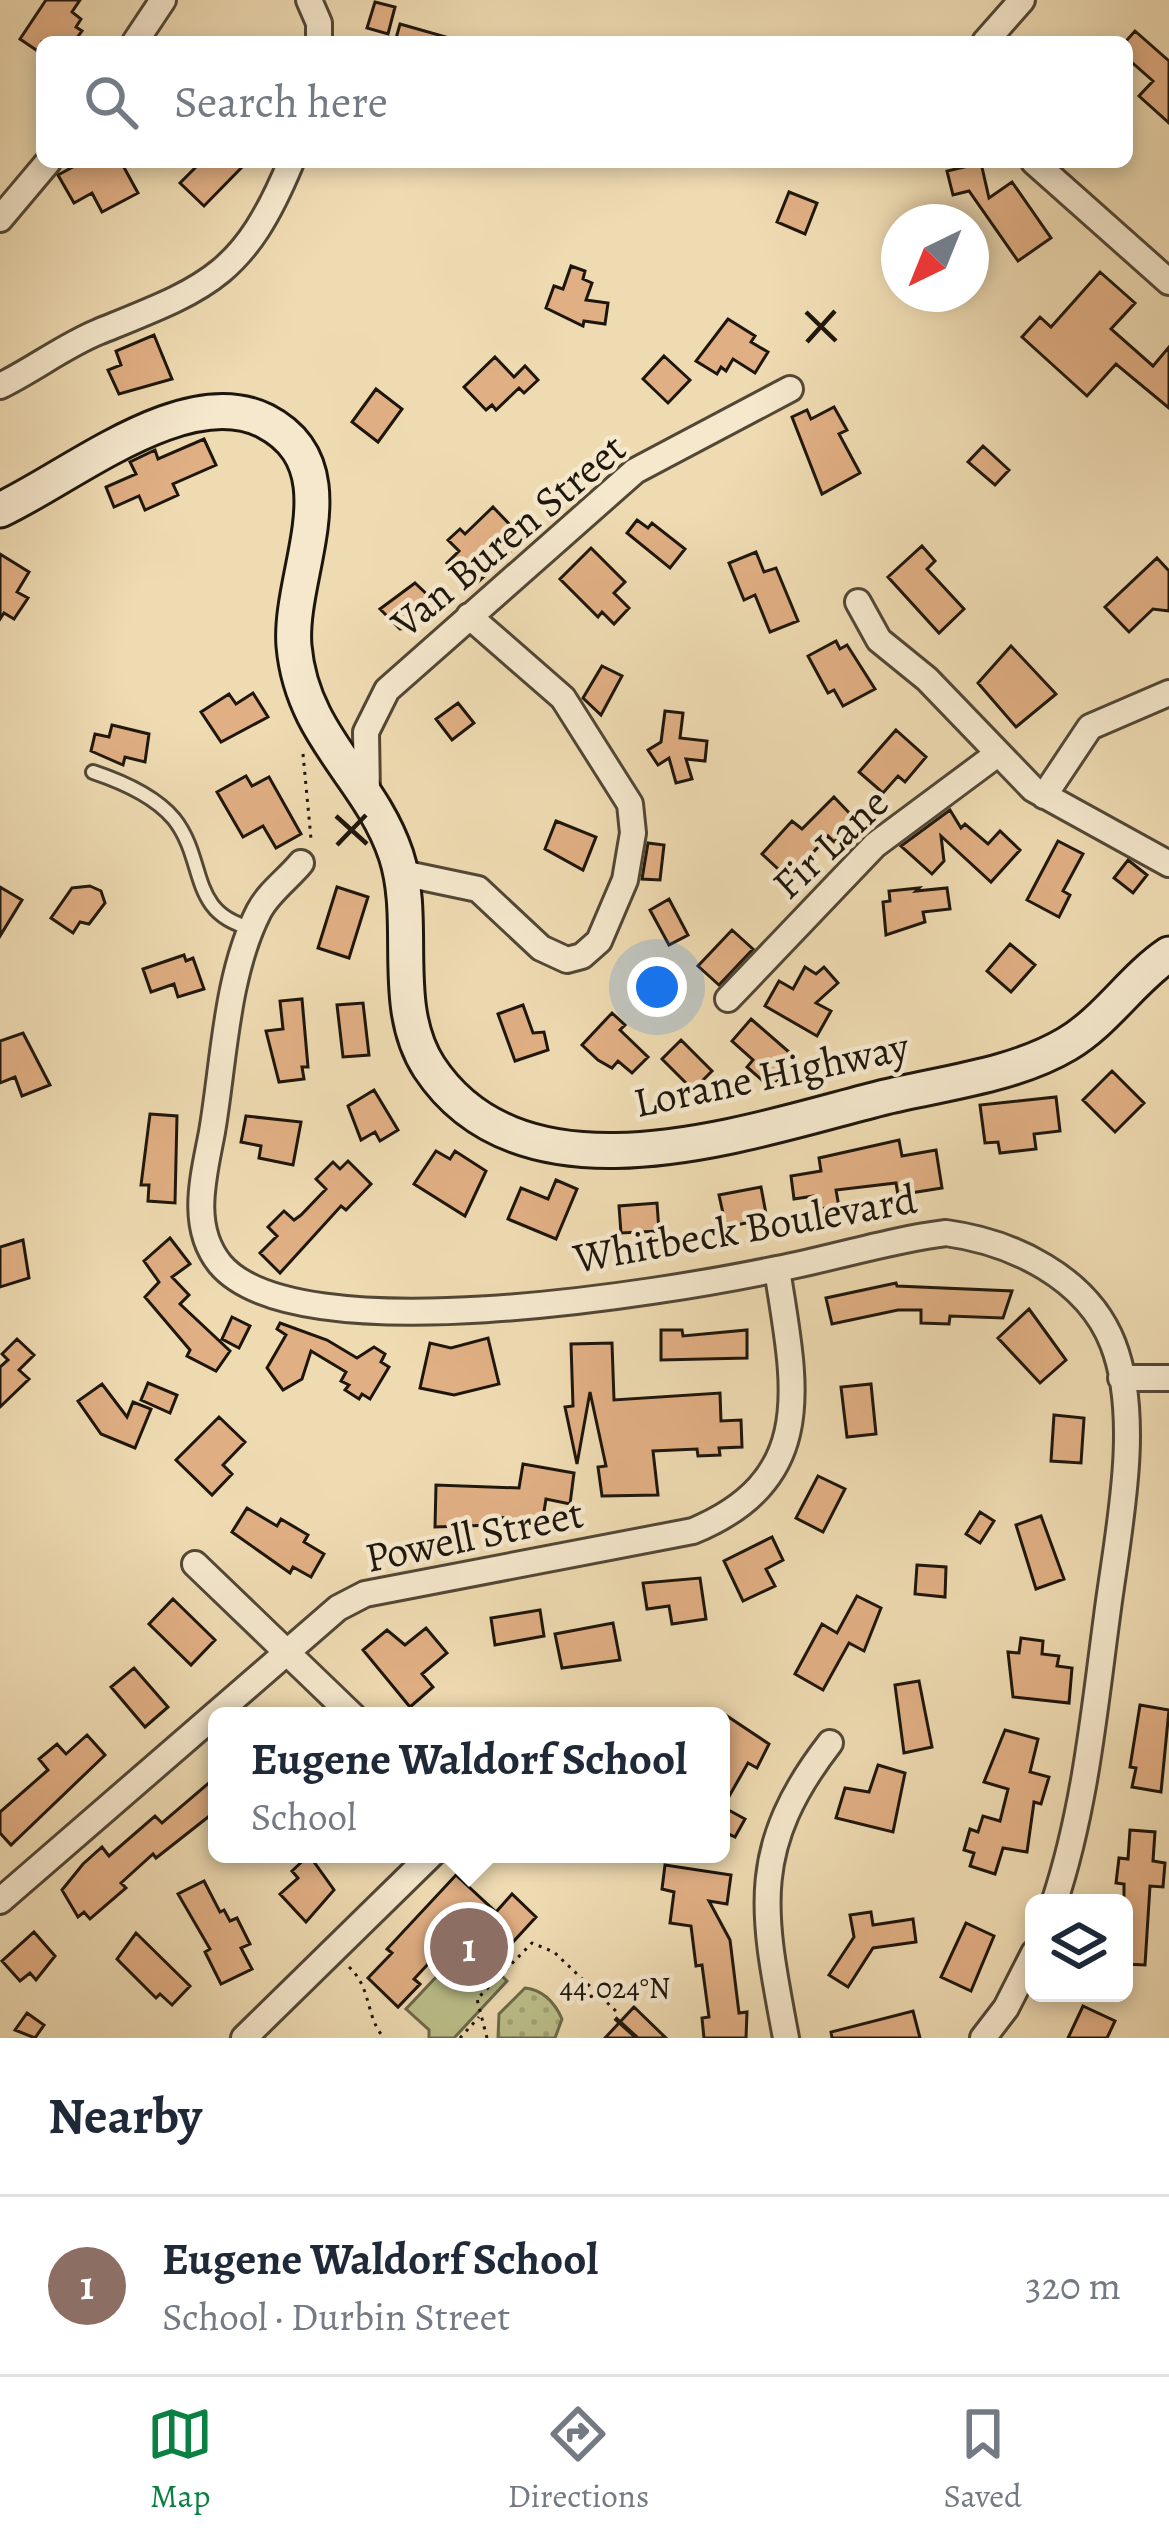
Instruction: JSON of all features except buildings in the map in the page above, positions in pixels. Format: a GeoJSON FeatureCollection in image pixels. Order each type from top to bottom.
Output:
{"type":"FeatureCollection","features":[{"type":"Feature","properties":{"kind":"street"},"geometry":{"type":"LineString","coordinates":[[139,36],[163,0]]}},
{"type":"Feature","properties":{"kind":"street"},"geometry":{"type":"LineString","coordinates":[[309,0],[319,36]]}},
{"type":"Feature","properties":{"kind":"street"},"geometry":{"type":"LineString","coordinates":[[990,36],[1022,0]]}},
{"type":"Feature","properties":{"kind":"street"},"geometry":{"type":"LineString","coordinates":[[0,219],[43,168]]}},
{"type":"Feature","properties":{"kind":"street"},"geometry":{"type":"LineString","coordinates":[[0,386],[93,334],[185,299],[220,274],[258,228],[288,168]]}},
{"type":"Feature","properties":{"kind":"street"},"geometry":{"type":"LineString","coordinates":[[1040,168],[1118,243],[1169,282]]}},
{"type":"Feature","properties":{"kind":"street","name":"Van Buren Street"},"geometry":{"type":"LineString","coordinates":[[368,803],[364,747],[374,707],[469,616],[635,471],[790,389]]}},
{"type":"Feature","properties":{"kind":"street","name":"Lorane Highway"},"geometry":{"type":"LineString","coordinates":[[0,509],[192,413],[222,410],[269,423],[301,455],[313,495],[293,614],[294,650],[320,734],[391,840],[401,873],[408,995],[425,1061],[455,1096],[486,1119],[551,1144],[586,1150],[688,1146],[1037,1058],[1087,1031],[1169,954]]}},
{"type":"Feature","properties":{"kind":"street"},"geometry":{"type":"LineString","coordinates":[[858,602],[879,640],[927,680],[996,755],[1044,796],[1169,865]]}},
{"type":"Feature","properties":{"kind":"street"},"geometry":{"type":"LineString","coordinates":[[401,873],[478,889],[541,948],[575,960],[592,949],[611,920],[625,880],[634,815],[568,704],[469,616]]}},
{"type":"Feature","properties":{"kind":"street"},"geometry":{"type":"LineString","coordinates":[[1044,796],[1090,728],[1169,693]]}},
{"type":"Feature","properties":{"kind":"street","name":"Fir Lane"},"geometry":{"type":"LineString","coordinates":[[728,999],[875,845],[996,755]]}},
{"type":"Feature","properties":{"kind":"street","name":"Whitbeck Boulevard"},"geometry":{"type":"LineString","coordinates":[[301,863],[263,904],[252,928],[201,1207],[211,1251],[244,1285],[296,1304],[420,1313],[653,1292],[946,1233],[988,1239],[1027,1255],[1098,1316],[1114,1345],[1121,1378],[1125,1477],[1084,1793],[1056,1894]]}},
{"type":"Feature","properties":{"kind":"street","name":"Powell Street"},"geometry":{"type":"LineString","coordinates":[[222,1707],[338,1608],[365,1594],[693,1531],[727,1517],[759,1488],[781,1458],[793,1421],[794,1380],[777,1269]]}},
{"type":"Feature","properties":{"kind":"street"},"geometry":{"type":"LineString","coordinates":[[1121,1378],[1169,1378]]}},
{"type":"Feature","properties":{"kind":"street"},"geometry":{"type":"LineString","coordinates":[[195,1564],[344,1707]]}},
{"type":"Feature","properties":{"kind":"street","name":"Powell Street"},"geometry":{"type":"LineString","coordinates":[[0,1901],[208,1719]]}},
{"type":"Feature","properties":{"kind":"street"},"geometry":{"type":"LineString","coordinates":[[786,2038],[764,1906],[783,1823],[804,1776],[830,1743]]}},
{"type":"Feature","properties":{"kind":"street"},"geometry":{"type":"LineString","coordinates":[[244,2038],[423,1863]]}},
{"type":"Feature","properties":{"kind":"street"},"geometry":{"type":"LineString","coordinates":[[982,2038],[1006,2008],[1025,1971]]}},
{"type":"Feature","properties":{"kind":"lane"},"geometry":{"type":"LineString","coordinates":[[93,772],[167,812],[185,838],[211,907],[224,920],[252,928]]}},
{"type":"Feature","properties":{"kind":"path"},"geometry":{"type":"LineString","coordinates":[[298,740],[313,821],[301,863]]}},
{"type":"Feature","properties":{"kind":"path"},"geometry":{"type":"LineString","coordinates":[[487,2038],[478,1996],[523,1948],[539,1943],[619,2014]]}},
{"type":"Feature","properties":{"kind":"path"},"geometry":{"type":"LineString","coordinates":[[332,1952],[363,1980],[375,2026],[384,2038]]}},
{"type":"Feature","properties":{"kind":"path"},"geometry":{"type":"LineString","coordinates":[[460,2038],[480,2015]]}},
{"type":"Feature","properties":{"kind":"green space"},"geometry":{"type":"Polygon","coordinates":[[[472,1947],[507,1981],[454,2038],[429,2038],[429,2030],[406,2009],[455,1957],[459,1960],[472,1947]]]}},
{"type":"Feature","properties":{"kind":"green space"},"geometry":{"type":"Polygon","coordinates":[[[525,1988],[543,1994],[559,2013],[562,2019],[555,2038],[498,2038],[499,2014],[525,1988]]]}},
{"type":"Feature","properties":{"kind":"place","name":"Eugene Waldorf School"},"geometry":{"type":"Point","coordinates":[469,1947]}}]}
